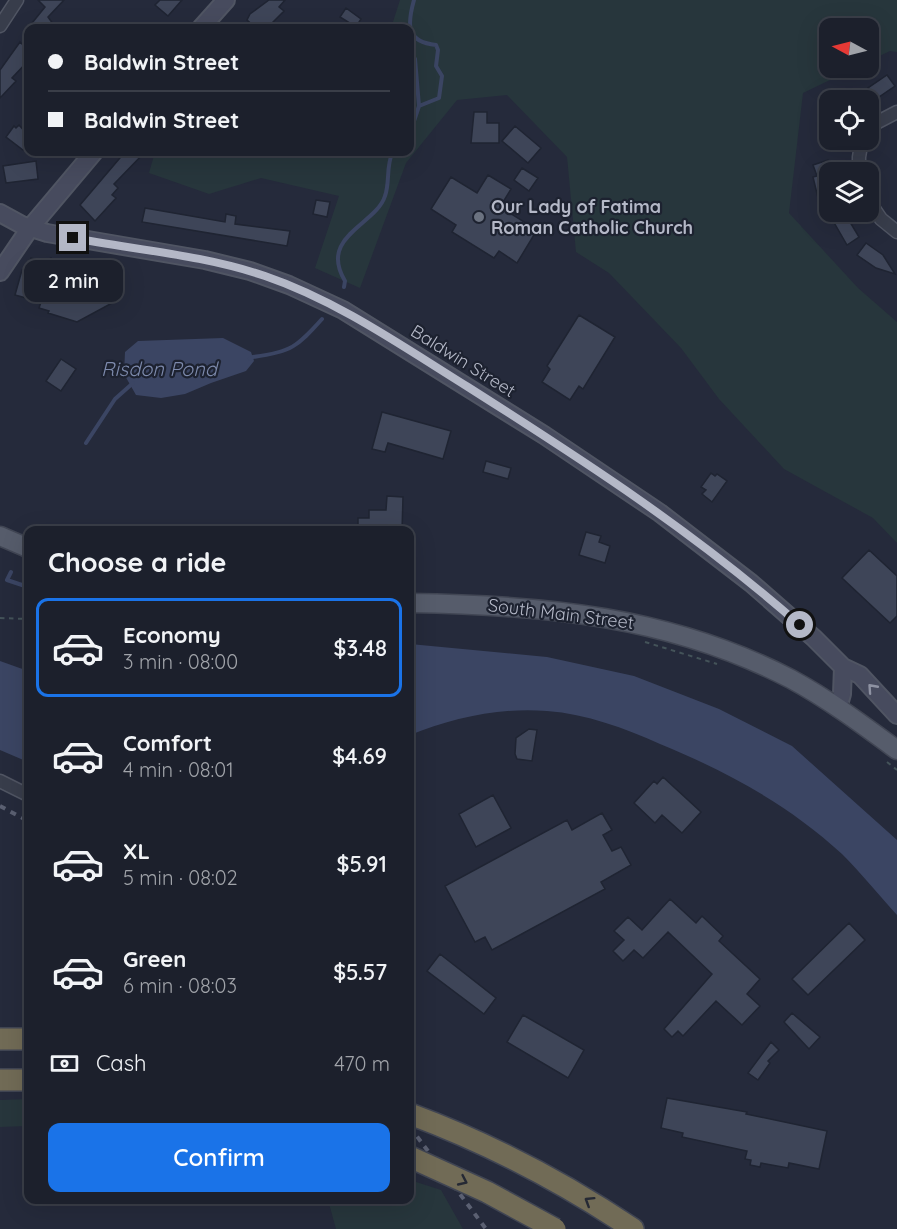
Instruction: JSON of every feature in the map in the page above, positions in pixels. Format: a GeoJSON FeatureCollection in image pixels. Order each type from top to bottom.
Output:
{"type":"FeatureCollection","features":[{"type":"Feature","properties":{"kind":"highway"},"geometry":{"type":"LineString","coordinates":[[0,1039],[24,1039]]}},
{"type":"Feature","properties":{"kind":"highway"},"geometry":{"type":"LineString","coordinates":[[0,1080],[24,1080]]}},
{"type":"Feature","properties":{"kind":"highway"},"geometry":{"type":"LineString","coordinates":[[414,1116],[544,1175],[633,1229]]}},
{"type":"Feature","properties":{"kind":"highway"},"geometry":{"type":"LineString","coordinates":[[414,1159],[487,1192],[555,1229]]}},
{"type":"Feature","properties":{"kind":"main road"},"geometry":{"type":"LineString","coordinates":[[205,24],[226,0]]}},
{"type":"Feature","properties":{"kind":"main road"},"geometry":{"type":"LineString","coordinates":[[0,272],[30,228],[91,156]]}},
{"type":"Feature","properties":{"kind":"main road","name":"Baldwin Street"},"geometry":{"type":"LineString","coordinates":[[0,213],[30,228],[53,235],[236,267],[289,285],[343,310],[544,435],[660,513],[751,583],[814,638],[843,668],[860,675],[897,715]]}},
{"type":"Feature","properties":{"kind":"main road"},"geometry":{"type":"LineString","coordinates":[[0,537],[24,546]]}},
{"type":"Feature","properties":{"kind":"main road","name":"South Main Street"},"geometry":{"type":"LineString","coordinates":[[414,603],[538,608],[648,626],[704,642],[746,658],[792,680],[838,708],[892,756]]}},
{"type":"Feature","properties":{"kind":"main road"},"geometry":{"type":"LineString","coordinates":[[838,708],[842,694],[843,668]]}},
{"type":"Feature","properties":{"kind":"street"},"geometry":{"type":"LineString","coordinates":[[0,26],[17,0]]}},
{"type":"Feature","properties":{"kind":"street"},"geometry":{"type":"LineString","coordinates":[[879,121],[897,112]]}},
{"type":"Feature","properties":{"kind":"street"},"geometry":{"type":"LineString","coordinates":[[879,216],[897,232]]}},
{"type":"Feature","properties":{"kind":"street"},"geometry":{"type":"LineString","coordinates":[[0,781],[24,793]]}},
{"type":"Feature","properties":{"kind":"path"},"geometry":{"type":"LineString","coordinates":[[0,618],[24,619]]}},
{"type":"Feature","properties":{"kind":"path"},"geometry":{"type":"LineString","coordinates":[[644,642],[718,665]]}},
{"type":"Feature","properties":{"kind":"path"},"geometry":{"type":"LineString","coordinates":[[892,756],[897,770]]}},
{"type":"Feature","properties":{"kind":"shaded area"},"geometry":{"type":"Polygon","coordinates":[[[400,0],[897,0],[897,52],[890,51],[879,56],[879,18],[819,18],[819,78],[834,78],[803,93],[789,213],[858,288],[897,322],[897,543],[873,518],[784,469],[719,399],[681,348],[609,273],[576,252],[567,157],[507,95],[457,100],[414,153],[414,24],[392,24],[400,0]]]}},
{"type":"Feature","properties":{"kind":"shaded area"},"geometry":{"type":"Polygon","coordinates":[[[154,156],[412,156],[406,163],[360,288],[315,268],[339,196],[261,178],[209,194],[149,173],[154,156]]]}},
{"type":"Feature","properties":{"kind":"shaded area"},"geometry":{"type":"Polygon","coordinates":[[[24,1099],[24,1126],[0,1127],[0,1100],[24,1099]]]}},
{"type":"Feature","properties":{"kind":"shaded area"},"geometry":{"type":"Polygon","coordinates":[[[414,1181],[441,1190],[463,1229],[336,1229],[329,1204],[414,1204],[414,1181]]]}},
{"type":"Feature","properties":{"kind":"water","name":"Risdon Pond"},"geometry":{"type":"Polygon","coordinates":[[[223,338],[251,352],[254,361],[246,371],[185,394],[161,398],[136,395],[124,374],[125,352],[138,341],[223,338]]]}},
{"type":"Feature","properties":{"kind":"water"},"geometry":{"type":"Polygon","coordinates":[[[414,644],[547,657],[634,676],[719,709],[792,746],[897,840],[897,915],[863,876],[822,836],[756,791],[685,754],[619,727],[547,711],[495,712],[443,724],[414,734],[414,644]]]}},
{"type":"Feature","properties":{"kind":"water"},"geometry":{"type":"Polygon","coordinates":[[[0,661],[24,670],[24,760],[0,750],[0,661]]]}},
{"type":"Feature","properties":{"kind":"building"},"geometry":{"type":"Polygon","coordinates":[[[38,0],[64,0],[48,17],[53,24],[31,24],[45,7],[38,0]]]}},
{"type":"Feature","properties":{"kind":"building"},"geometry":{"type":"Polygon","coordinates":[[[160,0],[182,0],[168,16],[155,5],[160,0]]]}},
{"type":"Feature","properties":{"kind":"building"},"geometry":{"type":"Polygon","coordinates":[[[269,0],[285,0],[279,7],[284,11],[271,24],[252,24],[247,20],[250,14],[269,0]]]}},
{"type":"Feature","properties":{"kind":"building"},"geometry":{"type":"Polygon","coordinates":[[[346,8],[361,19],[358,24],[351,24],[340,17],[346,8]]]}},
{"type":"Feature","properties":{"kind":"building"},"geometry":{"type":"Polygon","coordinates":[[[20,42],[24,46],[24,65],[12,78],[16,81],[0,98],[0,70],[20,42]]]}},
{"type":"Feature","properties":{"kind":"building"},"geometry":{"type":"Polygon","coordinates":[[[887,75],[895,86],[879,97],[879,90],[868,88],[887,75]]]}},
{"type":"Feature","properties":{"kind":"building"},"geometry":{"type":"Polygon","coordinates":[[[474,112],[487,112],[487,123],[499,123],[499,143],[471,143],[474,112]]]}},
{"type":"Feature","properties":{"kind":"building"},"geometry":{"type":"Polygon","coordinates":[[[19,125],[24,131],[23,150],[6,137],[14,126],[16,128],[19,125]]]}},
{"type":"Feature","properties":{"kind":"building"},"geometry":{"type":"Polygon","coordinates":[[[515,126],[541,148],[528,163],[502,141],[515,126]]]}},
{"type":"Feature","properties":{"kind":"building"},"geometry":{"type":"Polygon","coordinates":[[[122,156],[141,156],[114,184],[118,188],[112,195],[116,198],[95,221],[80,205],[122,156]]]}},
{"type":"Feature","properties":{"kind":"building"},"geometry":{"type":"Polygon","coordinates":[[[36,161],[38,179],[6,183],[3,166],[36,161]]]}},
{"type":"Feature","properties":{"kind":"building"},"geometry":{"type":"Polygon","coordinates":[[[819,163],[819,202],[813,177],[817,176],[813,165],[819,163]]]}},
{"type":"Feature","properties":{"kind":"building"},"geometry":{"type":"Polygon","coordinates":[[[522,168],[538,178],[529,191],[514,180],[522,168]]]}},
{"type":"Feature","properties":{"kind":"building","name":"Our Lady of Fatima Roman Catholic Church"},"geometry":{"type":"Polygon","coordinates":[[[488,175],[511,189],[500,207],[537,230],[517,263],[499,251],[494,258],[452,232],[456,225],[431,209],[451,177],[477,193],[488,175]]]}},
{"type":"Feature","properties":{"kind":"building"},"geometry":{"type":"Polygon","coordinates":[[[316,200],[330,202],[327,217],[313,214],[316,200]]]}},
{"type":"Feature","properties":{"kind":"building"},"geometry":{"type":"Polygon","coordinates":[[[145,208],[225,222],[226,214],[236,216],[235,224],[290,231],[287,246],[142,222],[145,208]]]}},
{"type":"Feature","properties":{"kind":"building"},"geometry":{"type":"Polygon","coordinates":[[[834,222],[850,222],[859,237],[847,245],[834,222]]]}},
{"type":"Feature","properties":{"kind":"building"},"geometry":{"type":"Polygon","coordinates":[[[866,243],[883,255],[895,274],[876,268],[857,255],[866,243]]]}},
{"type":"Feature","properties":{"kind":"building"},"geometry":{"type":"Polygon","coordinates":[[[31,258],[43,262],[51,258],[55,264],[66,268],[78,262],[95,267],[114,302],[77,322],[48,313],[49,311],[39,308],[41,302],[15,295],[22,270],[29,267],[31,258]]]}},
{"type":"Feature","properties":{"kind":"building"},"geometry":{"type":"Polygon","coordinates":[[[579,315],[615,337],[583,389],[579,386],[570,400],[542,382],[550,369],[547,366],[579,315]]]}},
{"type":"Feature","properties":{"kind":"building"},"geometry":{"type":"Polygon","coordinates":[[[61,359],[76,369],[61,391],[46,381],[61,359]]]}},
{"type":"Feature","properties":{"kind":"building"},"geometry":{"type":"Polygon","coordinates":[[[382,412],[451,431],[443,459],[388,443],[385,452],[372,449],[382,412]]]}},
{"type":"Feature","properties":{"kind":"building"},"geometry":{"type":"Polygon","coordinates":[[[486,461],[511,468],[508,479],[483,472],[486,461]]]}},
{"type":"Feature","properties":{"kind":"building"},"geometry":{"type":"Polygon","coordinates":[[[711,473],[727,481],[712,502],[702,494],[706,490],[701,487],[711,473]]]}},
{"type":"Feature","properties":{"kind":"building"},"geometry":{"type":"Polygon","coordinates":[[[387,496],[403,497],[402,526],[358,526],[358,518],[369,518],[369,510],[386,510],[387,496]]]}},
{"type":"Feature","properties":{"kind":"building"},"geometry":{"type":"Polygon","coordinates":[[[586,532],[601,536],[599,542],[610,546],[605,563],[579,555],[586,532]]]}},
{"type":"Feature","properties":{"kind":"building"},"geometry":{"type":"Polygon","coordinates":[[[869,550],[897,576],[897,616],[890,623],[842,578],[869,550]]]}},
{"type":"Feature","properties":{"kind":"building"},"geometry":{"type":"Polygon","coordinates":[[[529,729],[537,730],[532,761],[517,759],[516,738],[529,729]]]}},
{"type":"Feature","properties":{"kind":"building"},"geometry":{"type":"Polygon","coordinates":[[[663,777],[701,812],[682,833],[662,815],[655,823],[634,803],[654,781],[657,784],[663,777]]]}},
{"type":"Feature","properties":{"kind":"building"},"geometry":{"type":"Polygon","coordinates":[[[493,795],[511,828],[476,847],[459,814],[493,795]]]}},
{"type":"Feature","properties":{"kind":"building"},"geometry":{"type":"Polygon","coordinates":[[[602,813],[612,830],[603,835],[612,851],[621,847],[631,865],[601,882],[605,889],[492,950],[485,937],[475,942],[445,886],[567,820],[572,830],[602,813]]]}},
{"type":"Feature","properties":{"kind":"building"},"geometry":{"type":"Polygon","coordinates":[[[670,899],[696,923],[702,916],[723,936],[719,941],[760,979],[747,994],[760,1006],[742,1025],[716,1001],[683,1036],[678,1031],[672,1037],[664,1029],[712,974],[668,932],[643,958],[634,950],[623,961],[613,951],[624,940],[614,931],[628,917],[642,930],[670,899]]]}},
{"type":"Feature","properties":{"kind":"building"},"geometry":{"type":"Polygon","coordinates":[[[849,923],[865,940],[808,995],[792,979],[849,923]]]}},
{"type":"Feature","properties":{"kind":"building"},"geometry":{"type":"Polygon","coordinates":[[[440,954],[496,998],[484,1014],[427,971],[440,954]]]}},
{"type":"Feature","properties":{"kind":"building"},"geometry":{"type":"Polygon","coordinates":[[[792,1013],[820,1037],[809,1049],[784,1022],[792,1013]]]}},
{"type":"Feature","properties":{"kind":"building"},"geometry":{"type":"Polygon","coordinates":[[[523,1015],[584,1050],[568,1078],[507,1042],[523,1015]]]}},
{"type":"Feature","properties":{"kind":"building"},"geometry":{"type":"Polygon","coordinates":[[[771,1042],[779,1050],[768,1061],[770,1063],[758,1080],[748,1073],[771,1042]]]}},
{"type":"Feature","properties":{"kind":"building"},"geometry":{"type":"Polygon","coordinates":[[[667,1098],[747,1112],[746,1114],[827,1131],[819,1169],[789,1163],[788,1168],[761,1163],[760,1167],[750,1165],[751,1160],[745,1159],[747,1151],[682,1137],[683,1133],[661,1128],[667,1098]]]}},
{"type":"Feature","properties":{"kind":"waterway"},"geometry":{"type":"LineString","coordinates":[[410,24],[414,0]]}},
{"type":"Feature","properties":{"kind":"waterway"},"geometry":{"type":"LineString","coordinates":[[414,36],[426,43],[436,45],[438,50],[436,66],[442,76],[439,98],[419,106],[414,121]]}},
{"type":"Feature","properties":{"kind":"waterway"},"geometry":{"type":"LineString","coordinates":[[414,58],[419,106]]}},
{"type":"Feature","properties":{"kind":"waterway"},"geometry":{"type":"LineString","coordinates":[[344,287],[345,281],[339,266],[339,253],[343,242],[380,206],[385,196],[391,156]]}},
{"type":"Feature","properties":{"kind":"waterway"},"geometry":{"type":"LineString","coordinates":[[250,359],[292,347],[322,319]]}},
{"type":"Feature","properties":{"kind":"waterway"},"geometry":{"type":"LineString","coordinates":[[86,443],[115,399],[133,383]]}},
{"type":"Feature","properties":{"kind":"waterway"},"geometry":{"type":"LineString","coordinates":[[11,572],[7,580],[24,586]]}},
{"type":"Feature","properties":{"kind":"railway"},"geometry":{"type":"LineString","coordinates":[[0,806],[24,819]]}},
{"type":"Feature","properties":{"kind":"railway"},"geometry":{"type":"LineString","coordinates":[[414,1132],[486,1229]]}},
{"type":"Feature","properties":{"kind":"place","name":"Our Lady of Fatima Roman Catholic Church"},"geometry":{"type":"Point","coordinates":[479,217]}},
{"type":"Feature","properties":{"kind":"route"},"geometry":{"type":"LineString","coordinates":[[73,238],[236,267],[289,285],[343,310],[544,435],[640,498],[735,569],[800,625]]}}]}
